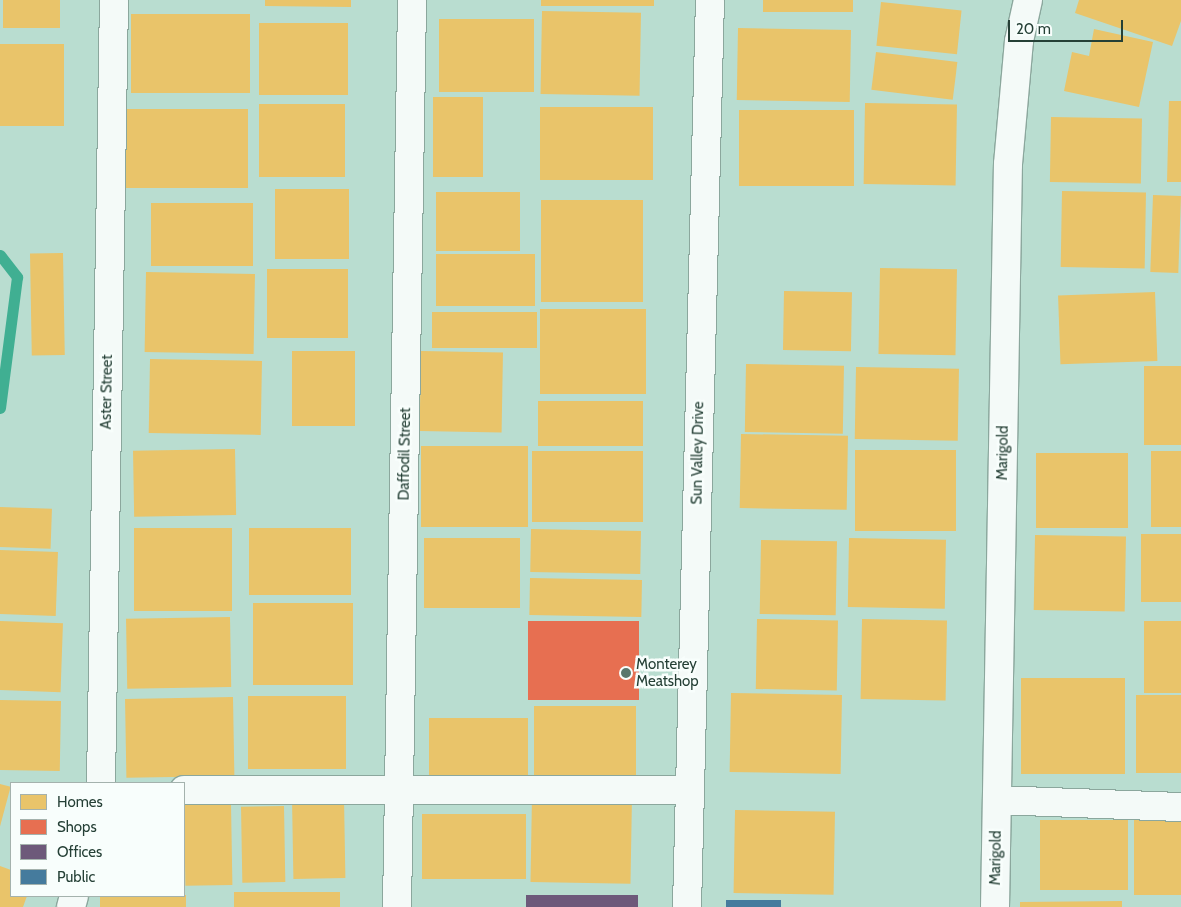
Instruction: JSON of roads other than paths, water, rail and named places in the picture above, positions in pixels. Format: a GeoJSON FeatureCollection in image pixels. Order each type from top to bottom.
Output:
{"type":"FeatureCollection","features":[{"type":"Feature","properties":{"kind":"street","name":"Aster Street"},"geometry":{"type":"LineString","coordinates":[[101,782],[114,0]]}},
{"type":"Feature","properties":{"kind":"street","name":"Daffodil Street"},"geometry":{"type":"LineString","coordinates":[[397,907],[412,0]]}},
{"type":"Feature","properties":{"kind":"street","name":"Sun Valley Drive"},"geometry":{"type":"LineString","coordinates":[[687,907],[710,0]]}},
{"type":"Feature","properties":{"kind":"street","name":"Marigold"},"geometry":{"type":"LineString","coordinates":[[995,907],[1008,164],[1019,41],[1028,0]]}},
{"type":"Feature","properties":{"kind":"street"},"geometry":{"type":"LineString","coordinates":[[185,790],[689,790]]}},
{"type":"Feature","properties":{"kind":"street"},"geometry":{"type":"LineString","coordinates":[[997,800],[1181,807]]}},
{"type":"Feature","properties":{"kind":"waterway"},"geometry":{"type":"LineString","coordinates":[[0,255],[17,277],[0,408]]}},
{"type":"Feature","properties":{"kind":"place","name":"Monterey Meatshop"},"geometry":{"type":"Point","coordinates":[626,673]}}]}
